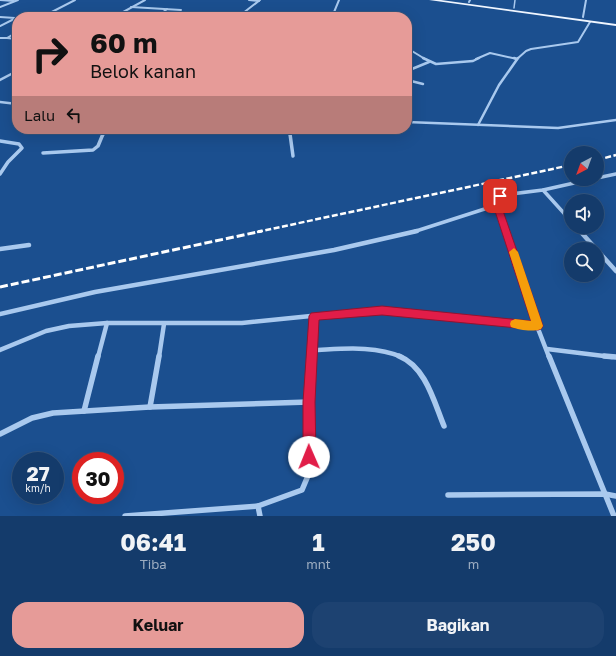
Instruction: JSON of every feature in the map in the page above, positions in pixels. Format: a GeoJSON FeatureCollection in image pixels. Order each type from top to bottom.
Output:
{"type":"FeatureCollection","features":[{"type":"Feature","properties":{"kind":"main road"},"geometry":{"type":"LineString","coordinates":[[431,0],[540,13]]}},
{"type":"Feature","properties":{"kind":"main road"},"geometry":{"type":"LineString","coordinates":[[456,0],[514,8],[616,26]]}},
{"type":"Feature","properties":{"kind":"main road"},"geometry":{"type":"LineString","coordinates":[[556,16],[583,17],[616,22]]}},
{"type":"Feature","properties":{"kind":"street"},"geometry":{"type":"LineString","coordinates":[[0,0],[16,1]]}},
{"type":"Feature","properties":{"kind":"street"},"geometry":{"type":"LineString","coordinates":[[52,12],[75,0]]}},
{"type":"Feature","properties":{"kind":"street"},"geometry":{"type":"LineString","coordinates":[[122,12],[145,0]]}},
{"type":"Feature","properties":{"kind":"street"},"geometry":{"type":"LineString","coordinates":[[249,0],[259,0]]}},
{"type":"Feature","properties":{"kind":"street"},"geometry":{"type":"LineString","coordinates":[[244,12],[259,0]]}},
{"type":"Feature","properties":{"kind":"street"},"geometry":{"type":"LineString","coordinates":[[334,12],[339,0]]}},
{"type":"Feature","properties":{"kind":"street"},"geometry":{"type":"LineString","coordinates":[[583,17],[586,0]]}},
{"type":"Feature","properties":{"kind":"street"},"geometry":{"type":"LineString","coordinates":[[0,7],[16,1]]}},
{"type":"Feature","properties":{"kind":"street"},"geometry":{"type":"LineString","coordinates":[[131,7],[181,10]]}},
{"type":"Feature","properties":{"kind":"street"},"geometry":{"type":"LineString","coordinates":[[163,12],[167,9]]}},
{"type":"Feature","properties":{"kind":"street"},"geometry":{"type":"LineString","coordinates":[[0,17],[12,18]]}},
{"type":"Feature","properties":{"kind":"street"},"geometry":{"type":"LineString","coordinates":[[0,26],[12,20]]}},
{"type":"Feature","properties":{"kind":"street"},"geometry":{"type":"LineString","coordinates":[[478,125],[485,107],[517,59],[528,50],[578,42],[590,22]]}},
{"type":"Feature","properties":{"kind":"street"},"geometry":{"type":"LineString","coordinates":[[7,38],[12,35]]}},
{"type":"Feature","properties":{"kind":"street"},"geometry":{"type":"LineString","coordinates":[[0,38],[12,38]]}},
{"type":"Feature","properties":{"kind":"street"},"geometry":{"type":"LineString","coordinates":[[412,51],[429,62],[436,64],[473,61],[493,53],[517,59]]}},
{"type":"Feature","properties":{"kind":"street"},"geometry":{"type":"LineString","coordinates":[[412,70],[429,62]]}},
{"type":"Feature","properties":{"kind":"street"},"geometry":{"type":"LineString","coordinates":[[0,80],[12,74]]}},
{"type":"Feature","properties":{"kind":"street"},"geometry":{"type":"LineString","coordinates":[[412,81],[423,84]]}},
{"type":"Feature","properties":{"kind":"street"},"geometry":{"type":"LineString","coordinates":[[0,102],[12,103]]}},
{"type":"Feature","properties":{"kind":"street"},"geometry":{"type":"LineString","coordinates":[[412,122],[558,128],[616,120]]}},
{"type":"Feature","properties":{"kind":"street"},"geometry":{"type":"LineString","coordinates":[[43,153],[93,150],[98,146],[103,134]]}},
{"type":"Feature","properties":{"kind":"street"},"geometry":{"type":"LineString","coordinates":[[290,134],[293,156]]}},
{"type":"Feature","properties":{"kind":"street"},"geometry":{"type":"LineString","coordinates":[[0,142],[15,143],[22,146],[22,148],[8,162],[0,174]]}},
{"type":"Feature","properties":{"kind":"street"},"geometry":{"type":"LineString","coordinates":[[604,177],[616,174]]}},
{"type":"Feature","properties":{"kind":"street"},"geometry":{"type":"LineString","coordinates":[[564,185],[543,190],[503,195],[498,198],[497,205],[538,326],[614,516]]}},
{"type":"Feature","properties":{"kind":"street"},"geometry":{"type":"LineString","coordinates":[[543,190],[564,213]]}},
{"type":"Feature","properties":{"kind":"street"},"geometry":{"type":"LineString","coordinates":[[0,314],[37,304],[137,283],[382,240],[497,205]]}},
{"type":"Feature","properties":{"kind":"street"},"geometry":{"type":"LineString","coordinates":[[583,234],[590,242]]}},
{"type":"Feature","properties":{"kind":"street"},"geometry":{"type":"LineString","coordinates":[[0,249],[29,245]]}},
{"type":"Feature","properties":{"kind":"street"},"geometry":{"type":"LineString","coordinates":[[604,257],[616,271]]}},
{"type":"Feature","properties":{"kind":"street"},"geometry":{"type":"LineString","coordinates":[[0,350],[58,328],[107,323],[242,323],[382,310],[538,326]]}},
{"type":"Feature","properties":{"kind":"street"},"geometry":{"type":"LineString","coordinates":[[125,516],[258,506],[302,490],[310,471],[309,402],[315,316]]}},
{"type":"Feature","properties":{"kind":"street"},"geometry":{"type":"LineString","coordinates":[[84,411],[107,323]]}},
{"type":"Feature","properties":{"kind":"street"},"geometry":{"type":"LineString","coordinates":[[150,407],[164,324]]}},
{"type":"Feature","properties":{"kind":"street"},"geometry":{"type":"LineString","coordinates":[[312,350],[366,349],[392,353],[407,359],[422,377],[444,426]]}},
{"type":"Feature","properties":{"kind":"street"},"geometry":{"type":"LineString","coordinates":[[547,349],[616,357]]}},
{"type":"Feature","properties":{"kind":"street"},"geometry":{"type":"LineString","coordinates":[[0,434],[30,418],[42,414],[150,407],[309,402]]}},
{"type":"Feature","properties":{"kind":"street"},"geometry":{"type":"LineString","coordinates":[[448,495],[605,494],[616,496]]}},
{"type":"Feature","properties":{"kind":"street"},"geometry":{"type":"LineString","coordinates":[[258,506],[260,516]]}},
{"type":"Feature","properties":{"kind":"lane"},"geometry":{"type":"LineString","coordinates":[[514,8],[515,0]]}},
{"type":"Feature","properties":{"kind":"railway"},"geometry":{"type":"LineString","coordinates":[[604,158],[616,155]]}},
{"type":"Feature","properties":{"kind":"railway"},"geometry":{"type":"LineString","coordinates":[[257,232],[564,166]]}},
{"type":"Feature","properties":{"kind":"railway"},"geometry":{"type":"LineString","coordinates":[[0,287],[262,231]]}},
{"type":"Feature","properties":{"kind":"slow traffic"},"geometry":{"type":"LineString","coordinates":[[514,252],[538,326],[515,324]]}},
{"type":"Feature","properties":{"kind":"route"},"geometry":{"type":"LineString","coordinates":[[309,457],[309,402],[315,316],[382,310],[538,326],[497,205],[497,199],[500,196]]}}]}
